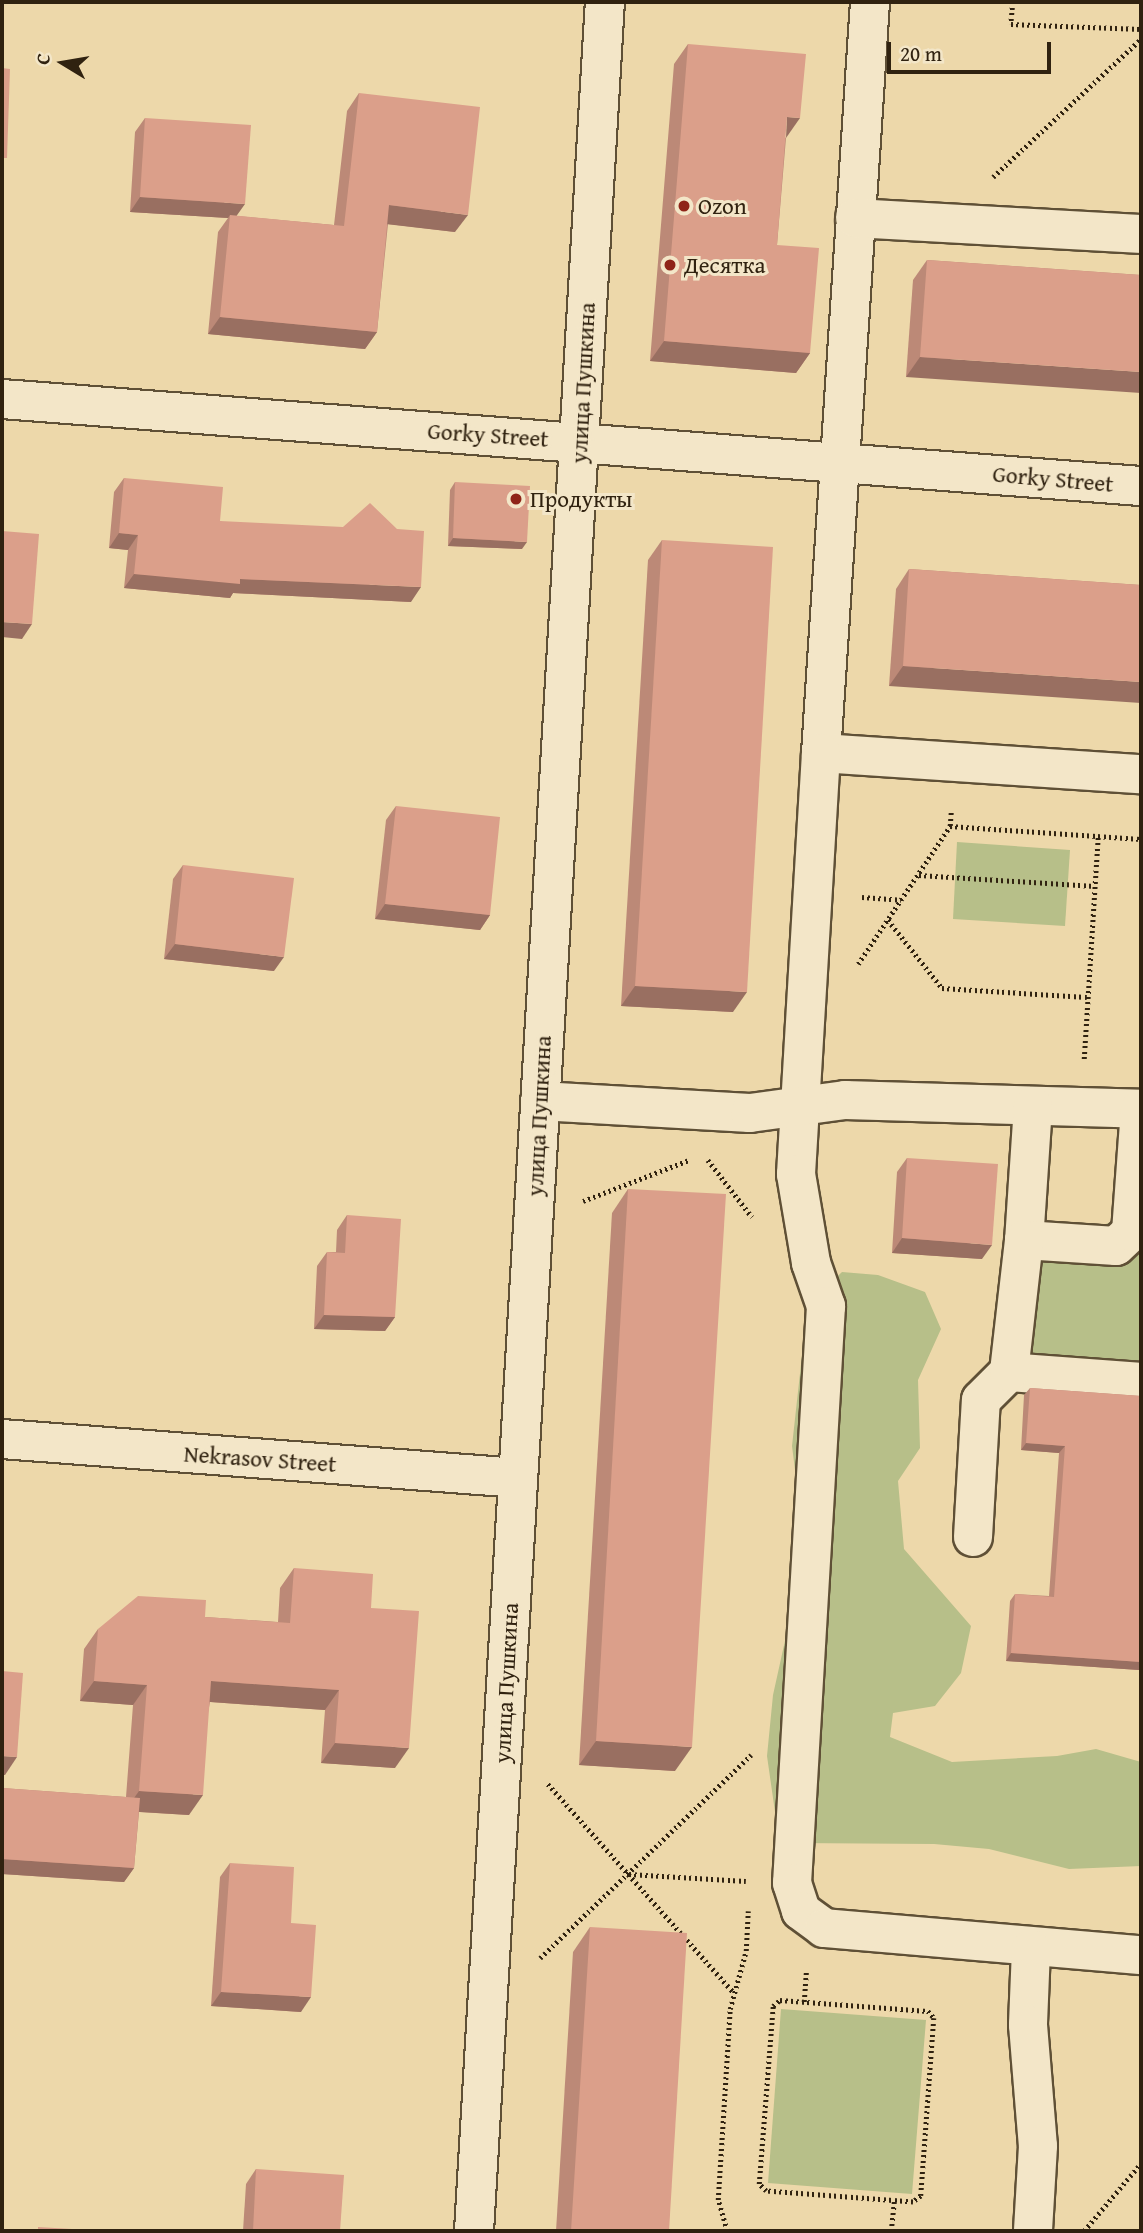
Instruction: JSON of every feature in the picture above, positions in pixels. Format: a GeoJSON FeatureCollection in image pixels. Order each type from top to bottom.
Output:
{"type":"FeatureCollection","features":[{"type":"Feature","properties":{"kind":"street","name":"улица Пушкина"},"geometry":{"type":"LineString","coordinates":[[474,2231],[605,2]]}},
{"type":"Feature","properties":{"kind":"street"},"geometry":{"type":"LineString","coordinates":[[870,2],[838,462],[796,1174],[811,1263],[826,1306],[792,1883],[801,1911],[824,1928],[1031,1949],[1141,1955]]}},
{"type":"Feature","properties":{"kind":"street"},"geometry":{"type":"LineString","coordinates":[[855,218],[1141,234]]}},
{"type":"Feature","properties":{"kind":"street","name":"Gorky Street"},"geometry":{"type":"LineString","coordinates":[[2,399],[1141,486]]}},
{"type":"Feature","properties":{"kind":"street"},"geometry":{"type":"LineString","coordinates":[[821,753],[1141,774]]}},
{"type":"Feature","properties":{"kind":"street"},"geometry":{"type":"LineString","coordinates":[[540,1101],[750,1113],[845,1100],[1141,1109],[1132,1232],[1116,1246],[1024,1240]]}},
{"type":"Feature","properties":{"kind":"street"},"geometry":{"type":"LineString","coordinates":[[973,1537],[981,1400],[1009,1372],[1024,1240],[1033,1106]]}},
{"type":"Feature","properties":{"kind":"street"},"geometry":{"type":"LineString","coordinates":[[1009,1372],[1141,1382]]}},
{"type":"Feature","properties":{"kind":"street","name":"Nekrasov Street"},"geometry":{"type":"LineString","coordinates":[[2,1439],[518,1478]]}},
{"type":"Feature","properties":{"kind":"street"},"geometry":{"type":"LineString","coordinates":[[1031,1949],[1028,2025],[1038,2146],[1033,2231]]}},
{"type":"Feature","properties":{"kind":"path"},"geometry":{"type":"LineString","coordinates":[[1013,2],[1011,24],[1141,29]]}},
{"type":"Feature","properties":{"kind":"path"},"geometry":{"type":"LineString","coordinates":[[944,223],[1141,39]]}},
{"type":"Feature","properties":{"kind":"path"},"geometry":{"type":"LineString","coordinates":[[857,966],[950,827],[1141,839]]}},
{"type":"Feature","properties":{"kind":"path"},"geometry":{"type":"LineString","coordinates":[[1081,1108],[1098,836]]}},
{"type":"Feature","properties":{"kind":"path"},"geometry":{"type":"LineString","coordinates":[[918,875],[1095,886]]}},
{"type":"Feature","properties":{"kind":"path"},"geometry":{"type":"LineString","coordinates":[[888,920],[942,988],[1087,996]]}},
{"type":"Feature","properties":{"kind":"path"},"geometry":{"type":"LineString","coordinates":[[669,1108],[754,1219]]}},
{"type":"Feature","properties":{"kind":"path"},"geometry":{"type":"LineString","coordinates":[[535,1964],[758,1748]]}},
{"type":"Feature","properties":{"kind":"path"},"geometry":{"type":"LineString","coordinates":[[546,1782],[734,1993]]}},
{"type":"Feature","properties":{"kind":"path"},"geometry":{"type":"LineString","coordinates":[[628,1874],[792,1883]]}},
{"type":"Feature","properties":{"kind":"path"},"geometry":{"type":"LineString","coordinates":[[780,2000],[929,2011],[934,2018],[921,2196],[913,2202],[894,2201],[766,2191],[760,2183],[774,2006],[780,2000]]}},
{"type":"Feature","properties":{"kind":"path"},"geometry":{"type":"LineString","coordinates":[[1084,2231],[1141,2163]]}},
{"type":"Feature","properties":{"kind":"path"},"geometry":{"type":"LineString","coordinates":[[891,2231],[894,2201]]}},
{"type":"Feature","properties":{"kind":"green space"},"geometry":{"type":"Polygon","coordinates":[[[957,842],[1070,850],[1065,926],[953,919],[957,842]]]}},
{"type":"Feature","properties":{"kind":"green space"},"geometry":{"type":"Polygon","coordinates":[[[1141,1211],[1141,1378],[1068,1369],[1027,1353],[1016,1257],[1141,1211]]]}},
{"type":"Feature","properties":{"kind":"green space"},"geometry":{"type":"Polygon","coordinates":[[[842,1272],[878,1275],[925,1292],[941,1329],[918,1380],[920,1448],[898,1481],[904,1549],[971,1626],[961,1673],[935,1706],[893,1713],[890,1737],[952,1762],[1057,1756],[1096,1749],[1141,1762],[1141,1866],[1069,1869],[989,1849],[934,1844],[792,1843],[776,1819],[767,1756],[773,1695],[805,1550],[792,1446],[805,1328],[819,1294],[842,1272]]]}},
{"type":"Feature","properties":{"kind":"green space"},"geometry":{"type":"Polygon","coordinates":[[[781,2009],[926,2020],[912,2194],[768,2183],[781,2009]]]}},
{"type":"Feature","properties":{"kind":"building"},"geometry":{"type":"Polygon","coordinates":[[[688,44],[806,54],[800,118],[787,117],[777,245],[819,248],[810,353],[664,341],[688,44]]]}},
{"type":"Feature","properties":{"kind":"building"},"geometry":{"type":"Polygon","coordinates":[[[2,68],[10,69],[7,158],[2,158],[2,68]]]}},
{"type":"Feature","properties":{"kind":"building"},"geometry":{"type":"Polygon","coordinates":[[[359,93],[480,107],[468,215],[389,205],[377,332],[220,317],[230,215],[344,226],[359,93]]]}},
{"type":"Feature","properties":{"kind":"building"},"geometry":{"type":"Polygon","coordinates":[[[145,118],[251,125],[245,204],[140,197],[145,118]]]}},
{"type":"Feature","properties":{"kind":"building"},"geometry":{"type":"Polygon","coordinates":[[[927,260],[1141,275],[1141,372],[920,357],[927,260]]]}},
{"type":"Feature","properties":{"kind":"building"},"geometry":{"type":"Polygon","coordinates":[[[124,478],[223,487],[220,521],[343,527],[370,503],[397,529],[424,531],[421,587],[240,579],[240,584],[134,574],[138,535],[119,533],[124,478]]]}},
{"type":"Feature","properties":{"kind":"building"},"geometry":{"type":"Polygon","coordinates":[[[455,482],[530,486],[527,542],[453,538],[455,482]]]}},
{"type":"Feature","properties":{"kind":"building"},"geometry":{"type":"Polygon","coordinates":[[[2,531],[39,534],[32,624],[2,622],[2,531]]]}},
{"type":"Feature","properties":{"kind":"building"},"geometry":{"type":"Polygon","coordinates":[[[662,540],[773,547],[747,992],[635,986],[662,540]]]}},
{"type":"Feature","properties":{"kind":"building"},"geometry":{"type":"Polygon","coordinates":[[[909,569],[1141,585],[1141,682],[903,666],[909,569]]]}},
{"type":"Feature","properties":{"kind":"building"},"geometry":{"type":"Polygon","coordinates":[[[396,806],[500,817],[490,915],[385,904],[396,806]]]}},
{"type":"Feature","properties":{"kind":"building"},"geometry":{"type":"Polygon","coordinates":[[[183,865],[294,878],[284,957],[175,944],[183,865]]]}},
{"type":"Feature","properties":{"kind":"building"},"geometry":{"type":"Polygon","coordinates":[[[907,1158],[998,1164],[992,1245],[902,1238],[907,1158]]]}},
{"type":"Feature","properties":{"kind":"building"},"geometry":{"type":"Polygon","coordinates":[[[628,1189],[726,1194],[692,1747],[596,1741],[628,1189]]]}},
{"type":"Feature","properties":{"kind":"building"},"geometry":{"type":"Polygon","coordinates":[[[347,1215],[401,1219],[395,1317],[324,1315],[327,1252],[345,1253],[347,1215]]]}},
{"type":"Feature","properties":{"kind":"building"},"geometry":{"type":"Polygon","coordinates":[[[1030,1388],[1141,1396],[1141,1662],[1011,1653],[1015,1594],[1054,1597],[1065,1446],[1026,1443],[1030,1388]]]}},
{"type":"Feature","properties":{"kind":"building"},"geometry":{"type":"Polygon","coordinates":[[[294,1568],[373,1574],[371,1608],[419,1611],[409,1748],[335,1743],[339,1690],[211,1681],[203,1795],[139,1791],[147,1685],[94,1681],[98,1629],[138,1596],[206,1600],[205,1617],[290,1623],[294,1568]]]}},
{"type":"Feature","properties":{"kind":"building"},"geometry":{"type":"Polygon","coordinates":[[[2,1671],[23,1673],[17,1757],[2,1756],[2,1671]]]}},
{"type":"Feature","properties":{"kind":"building"},"geometry":{"type":"Polygon","coordinates":[[[2,1788],[140,1798],[134,1868],[2,1859],[2,1788]]]}},
{"type":"Feature","properties":{"kind":"building"},"geometry":{"type":"Polygon","coordinates":[[[230,1863],[294,1867],[291,1923],[316,1925],[311,1997],[221,1992],[230,1863]]]}},
{"type":"Feature","properties":{"kind":"building"},"geometry":{"type":"Polygon","coordinates":[[[590,1927],[687,1933],[669,2231],[571,2231],[590,1927]]]}},
{"type":"Feature","properties":{"kind":"building"},"geometry":{"type":"Polygon","coordinates":[[[256,2169],[344,2175],[340,2231],[253,2231],[256,2169]]]}},
{"type":"Feature","properties":{"kind":"building"},"geometry":{"type":"Polygon","coordinates":[[[38,2227],[106,2231],[38,2231],[38,2227]]]}},
{"type":"Feature","properties":{"kind":"place","name":"Ozon"},"geometry":{"type":"Point","coordinates":[684,206]}},
{"type":"Feature","properties":{"kind":"place","name":"Десятка"},"geometry":{"type":"Point","coordinates":[670,265]}},
{"type":"Feature","properties":{"kind":"place","name":"Продукты"},"geometry":{"type":"Point","coordinates":[516,499]}}]}
